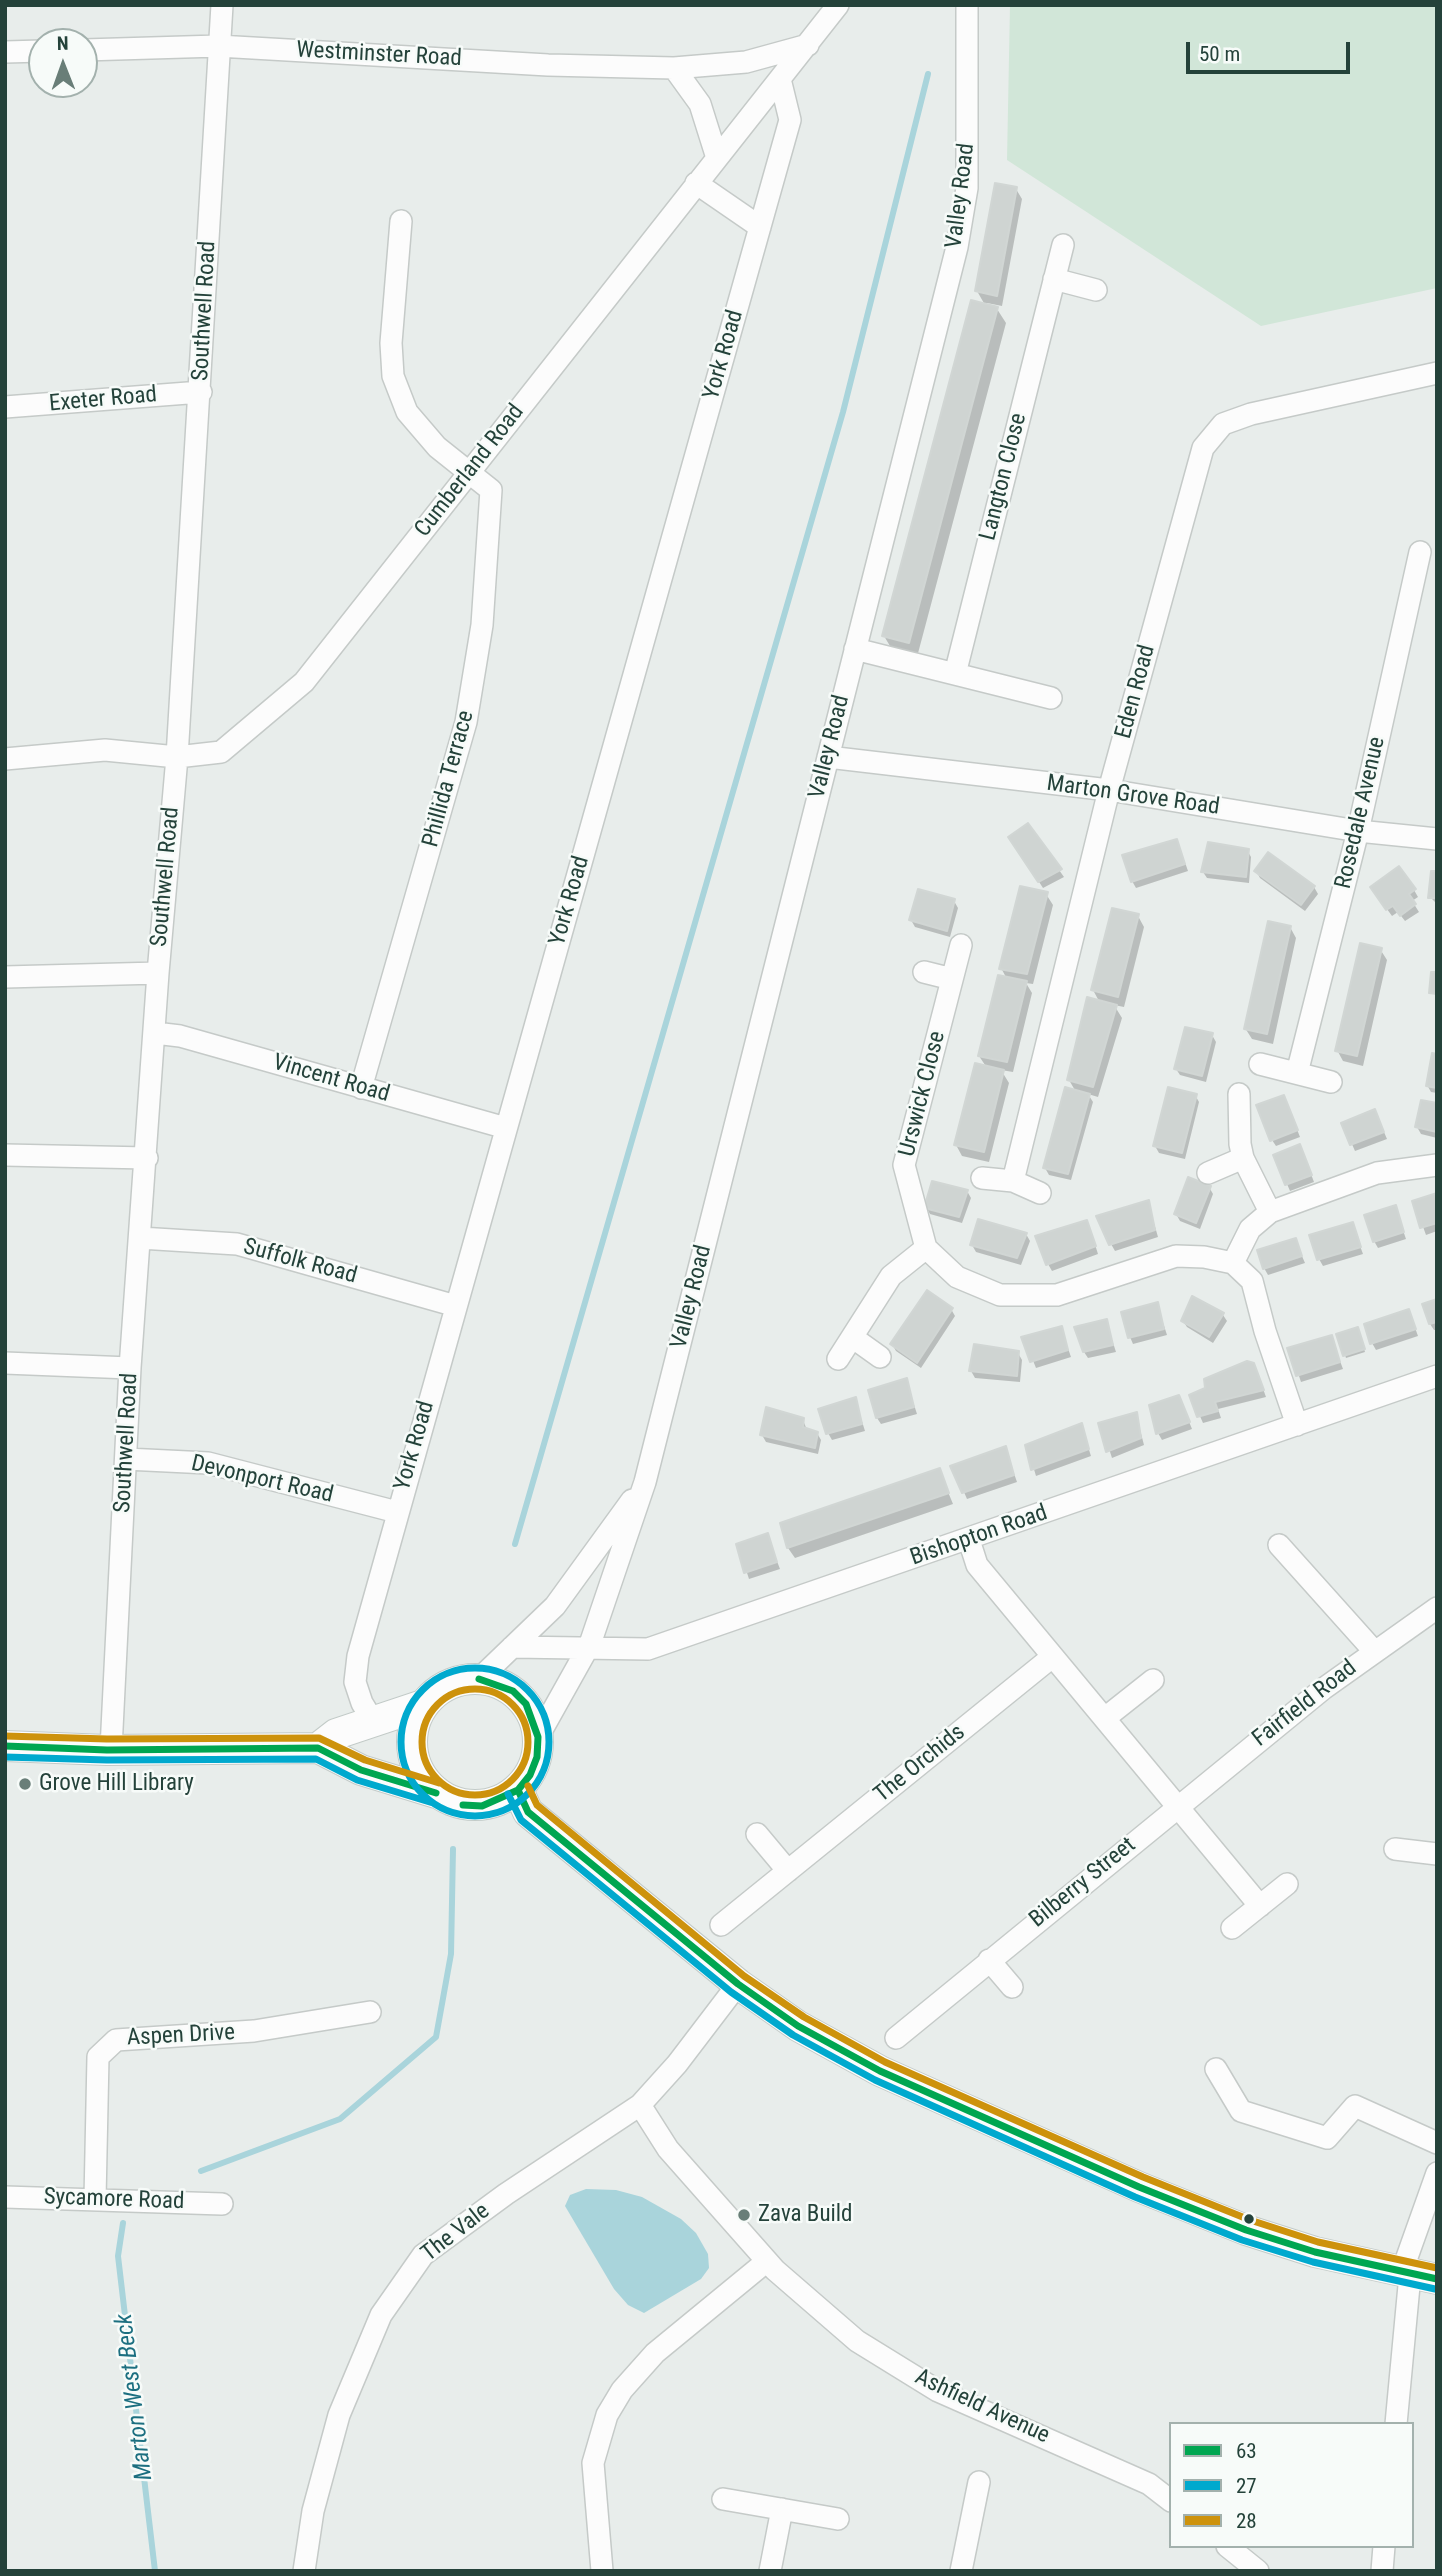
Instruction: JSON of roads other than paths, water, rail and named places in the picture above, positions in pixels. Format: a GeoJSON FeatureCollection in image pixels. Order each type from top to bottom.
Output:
{"type":"FeatureCollection","features":[{"type":"Feature","properties":{"kind":"street","name":"Southwell Road"},"geometry":{"type":"LineString","coordinates":[[111,1749],[130,1368],[147,1158],[158,973],[177,757],[201,392],[222,5]]}},
{"type":"Feature","properties":{"kind":"street","name":"Cumberland Road"},"geometry":{"type":"LineString","coordinates":[[5,759],[105,750],[177,757],[221,752],[304,682],[838,5]]}},
{"type":"Feature","properties":{"kind":"street","name":"Valley Road"},"geometry":{"type":"LineString","coordinates":[[538,1737],[589,1647],[645,1482],[957,247],[967,188],[967,5]]}},
{"type":"Feature","properties":{"kind":"street","name":"Westminster Road"},"geometry":{"type":"LineString","coordinates":[[98,50],[218,46],[548,65],[674,68],[746,62],[808,45]]}},
{"type":"Feature","properties":{"kind":"street"},"geometry":{"type":"LineString","coordinates":[[5,52],[28,51]]}},
{"type":"Feature","properties":{"kind":"street"},"geometry":{"type":"LineString","coordinates":[[674,68],[701,104],[717,158]]}},
{"type":"Feature","properties":{"kind":"street","name":"York Road"},"geometry":{"type":"LineString","coordinates":[[373,1721],[362,1703],[355,1682],[358,1656],[790,120],[780,79]]}},
{"type":"Feature","properties":{"kind":"street"},"geometry":{"type":"LineString","coordinates":[[696,183],[760,227]]}},
{"type":"Feature","properties":{"kind":"street"},"geometry":{"type":"LineString","coordinates":[[401,222],[391,343],[393,376],[407,412],[437,447],[470,471]]}},
{"type":"Feature","properties":{"kind":"street","name":"Langton Close"},"geometry":{"type":"LineString","coordinates":[[955,674],[1063,245]]}},
{"type":"Feature","properties":{"kind":"street"},"geometry":{"type":"LineString","coordinates":[[1054,279],[1096,290]]}},
{"type":"Feature","properties":{"kind":"street","name":"Eden Road"},"geometry":{"type":"LineString","coordinates":[[1013,1181],[1109,790],[1203,448],[1223,424],[1251,414],[1437,373]]}},
{"type":"Feature","properties":{"kind":"street","name":"Exeter Road"},"geometry":{"type":"LineString","coordinates":[[5,407],[201,392]]}},
{"type":"Feature","properties":{"kind":"street","name":"Phillida Terrace"},"geometry":{"type":"LineString","coordinates":[[361,1088],[466,722],[482,625],[491,490],[470,471]]}},
{"type":"Feature","properties":{"kind":"street","name":"Rosedale Avenue"},"geometry":{"type":"LineString","coordinates":[[1297,1073],[1358,831],[1420,552]]}},
{"type":"Feature","properties":{"kind":"street"},"geometry":{"type":"LineString","coordinates":[[855,649],[1051,698]]}},
{"type":"Feature","properties":{"kind":"street","name":"Marton Grove Road"},"geometry":{"type":"LineString","coordinates":[[828,757],[1109,790],[1358,831],[1437,839]]}},
{"type":"Feature","properties":{"kind":"street","name":"Urswick Close"},"geometry":{"type":"LineString","coordinates":[[926,1248],[904,1165],[961,945]]}},
{"type":"Feature","properties":{"kind":"street"},"geometry":{"type":"LineString","coordinates":[[924,972],[952,979]]}},
{"type":"Feature","properties":{"kind":"street"},"geometry":{"type":"LineString","coordinates":[[5,977],[158,973]]}},
{"type":"Feature","properties":{"kind":"street","name":"Vincent Road"},"geometry":{"type":"LineString","coordinates":[[155,1033],[180,1036],[506,1128]]}},
{"type":"Feature","properties":{"kind":"street"},"geometry":{"type":"LineString","coordinates":[[1260,1064],[1331,1082]]}},
{"type":"Feature","properties":{"kind":"street"},"geometry":{"type":"LineString","coordinates":[[1240,1094],[1240,1144],[1243,1158],[1270,1212]]}},
{"type":"Feature","properties":{"kind":"street"},"geometry":{"type":"LineString","coordinates":[[5,1155],[147,1158]]}},
{"type":"Feature","properties":{"kind":"street"},"geometry":{"type":"LineString","coordinates":[[1208,1173],[1243,1158]]}},
{"type":"Feature","properties":{"kind":"street"},"geometry":{"type":"LineString","coordinates":[[1233,1263],[1250,1229],[1270,1212],[1377,1173],[1437,1165]]}},
{"type":"Feature","properties":{"kind":"street"},"geometry":{"type":"LineString","coordinates":[[982,1178],[1013,1181],[1040,1193]]}},
{"type":"Feature","properties":{"kind":"street","name":"Suffolk Road"},"geometry":{"type":"LineString","coordinates":[[140,1238],[237,1244],[456,1306]]}},
{"type":"Feature","properties":{"kind":"street"},"geometry":{"type":"LineString","coordinates":[[838,1359],[891,1276],[926,1248],[957,1277],[1000,1294],[1057,1295],[1176,1256],[1204,1257],[1233,1263],[1252,1281],[1265,1331],[1297,1425]]}},
{"type":"Feature","properties":{"kind":"street"},"geometry":{"type":"LineString","coordinates":[[852,1337],[880,1357]]}},
{"type":"Feature","properties":{"kind":"street"},"geometry":{"type":"LineString","coordinates":[[5,1363],[130,1368]]}},
{"type":"Feature","properties":{"kind":"street","name":"Bishopton Road"},"geometry":{"type":"LineString","coordinates":[[512,1647],[648,1649],[1437,1376]]}},
{"type":"Feature","properties":{"kind":"street","name":"Devonport Road"},"geometry":{"type":"LineString","coordinates":[[126,1459],[208,1463],[397,1512]]}},
{"type":"Feature","properties":{"kind":"street","name":"Valley Road"},"geometry":{"type":"LineString","coordinates":[[479,1679],[555,1606],[645,1482]]}},
{"type":"Feature","properties":{"kind":"street"},"geometry":{"type":"LineString","coordinates":[[969,1540],[977,1565],[1260,1906]]}},
{"type":"Feature","properties":{"kind":"street"},"geometry":{"type":"LineString","coordinates":[[1279,1545],[1374,1651]]}},
{"type":"Feature","properties":{"kind":"street","name":"Fairfield Road"},"geometry":{"type":"LineString","coordinates":[[1177,1805],[1374,1651],[1437,1608]]}},
{"type":"Feature","properties":{"kind":"street","name":"The Orchids"},"geometry":{"type":"LineString","coordinates":[[721,1926],[1052,1657]]}},
{"type":"Feature","properties":{"kind":"street"},"geometry":{"type":"LineString","coordinates":[[5,1746],[111,1749],[318,1748],[361,1770],[436,1793],[463,1805],[482,1805],[501,1800],[518,1790],[530,1775],[537,1757],[538,1737],[534,1720],[519,1698],[497,1683],[479,1679],[447,1685],[423,1705],[336,1734],[318,1748]]}},
{"type":"Feature","properties":{"kind":"street"},"geometry":{"type":"LineString","coordinates":[[1105,1718],[1153,1680]]}},
{"type":"Feature","properties":{"kind":"street"},"geometry":{"type":"LineString","coordinates":[[423,1705],[411,1737],[412,1754],[417,1769],[436,1793]]}},
{"type":"Feature","properties":{"kind":"street"},"geometry":{"type":"LineString","coordinates":[[518,1790],[528,1812],[737,1984],[799,2026],[880,2071],[1139,2187],[1257,2234],[1416,2276]]}},
{"type":"Feature","properties":{"kind":"street","name":"Bilberry Street"},"geometry":{"type":"LineString","coordinates":[[896,2038],[1177,1805]]}},
{"type":"Feature","properties":{"kind":"street"},"geometry":{"type":"LineString","coordinates":[[757,1834],[788,1871]]}},
{"type":"Feature","properties":{"kind":"street"},"geometry":{"type":"LineString","coordinates":[[1395,1849],[1437,1854]]}},
{"type":"Feature","properties":{"kind":"street"},"geometry":{"type":"LineString","coordinates":[[1232,1928],[1287,1884]]}},
{"type":"Feature","properties":{"kind":"street"},"geometry":{"type":"LineString","coordinates":[[989,1960],[1012,1987]]}},
{"type":"Feature","properties":{"kind":"street","name":"The Vale"},"geometry":{"type":"LineString","coordinates":[[304,2571],[313,2511],[339,2415],[381,2315],[423,2255],[506,2194],[640,2105],[677,2064],[737,1984]]}},
{"type":"Feature","properties":{"kind":"street","name":"Aspen Drive"},"geometry":{"type":"LineString","coordinates":[[95,2199],[98,2057],[116,2040],[254,2031],[370,2012]]}},
{"type":"Feature","properties":{"kind":"street"},"geometry":{"type":"LineString","coordinates":[[1216,2070],[1241,2111],[1327,2138],[1355,2106],[1437,2143]]}},
{"type":"Feature","properties":{"kind":"street","name":"Ashfield Avenue"},"geometry":{"type":"LineString","coordinates":[[640,2105],[668,2149],[767,2261],[857,2342],[938,2391],[1149,2484],[1169,2499]]}},
{"type":"Feature","properties":{"kind":"street"},"geometry":{"type":"LineString","coordinates":[[1396,2422],[1416,2276],[1437,2173]]}},
{"type":"Feature","properties":{"kind":"street","name":"Sycamore Road"},"geometry":{"type":"LineString","coordinates":[[5,2197],[222,2204]]}},
{"type":"Feature","properties":{"kind":"street"},"geometry":{"type":"LineString","coordinates":[[602,2571],[593,2463],[607,2415],[622,2390],[655,2353],[767,2261]]}},
{"type":"Feature","properties":{"kind":"street"},"geometry":{"type":"LineString","coordinates":[[961,2571],[979,2483]]}},
{"type":"Feature","properties":{"kind":"street"},"geometry":{"type":"LineString","coordinates":[[723,2499],[838,2519]]}},
{"type":"Feature","properties":{"kind":"street"},"geometry":{"type":"LineString","coordinates":[[770,2571],[782,2509]]}},
{"type":"Feature","properties":{"kind":"street"},"geometry":{"type":"LineString","coordinates":[[1229,2548],[1258,2571]]}},
{"type":"Feature","properties":{"kind":"street"},"geometry":{"type":"LineString","coordinates":[[1382,2571],[1384,2548]]}},
{"type":"Feature","properties":{"kind":"water"},"geometry":{"type":"Polygon","coordinates":[[[586,2189],[616,2190],[642,2197],[681,2219],[696,2233],[708,2254],[709,2268],[701,2279],[644,2313],[628,2305],[614,2289],[565,2206],[570,2195],[586,2189]]]}},
{"type":"Feature","properties":{"kind":"waterway"},"geometry":{"type":"LineString","coordinates":[[515,1544],[843,412],[928,74]]}},
{"type":"Feature","properties":{"kind":"waterway","name":"Marton West Beck"},"geometry":{"type":"LineString","coordinates":[[201,2171],[340,2119],[436,2037],[451,1954],[453,1849]]}},
{"type":"Feature","properties":{"kind":"waterway","name":"Marton West Beck"},"geometry":{"type":"LineString","coordinates":[[123,2223],[118,2256],[155,2571]]}},
{"type":"Feature","properties":{"kind":"place","name":"Grove Hill Library"},"geometry":{"type":"Point","coordinates":[25,1784]}},
{"type":"Feature","properties":{"kind":"place","name":"Zava Build"},"geometry":{"type":"Point","coordinates":[744,2215]}}]}
